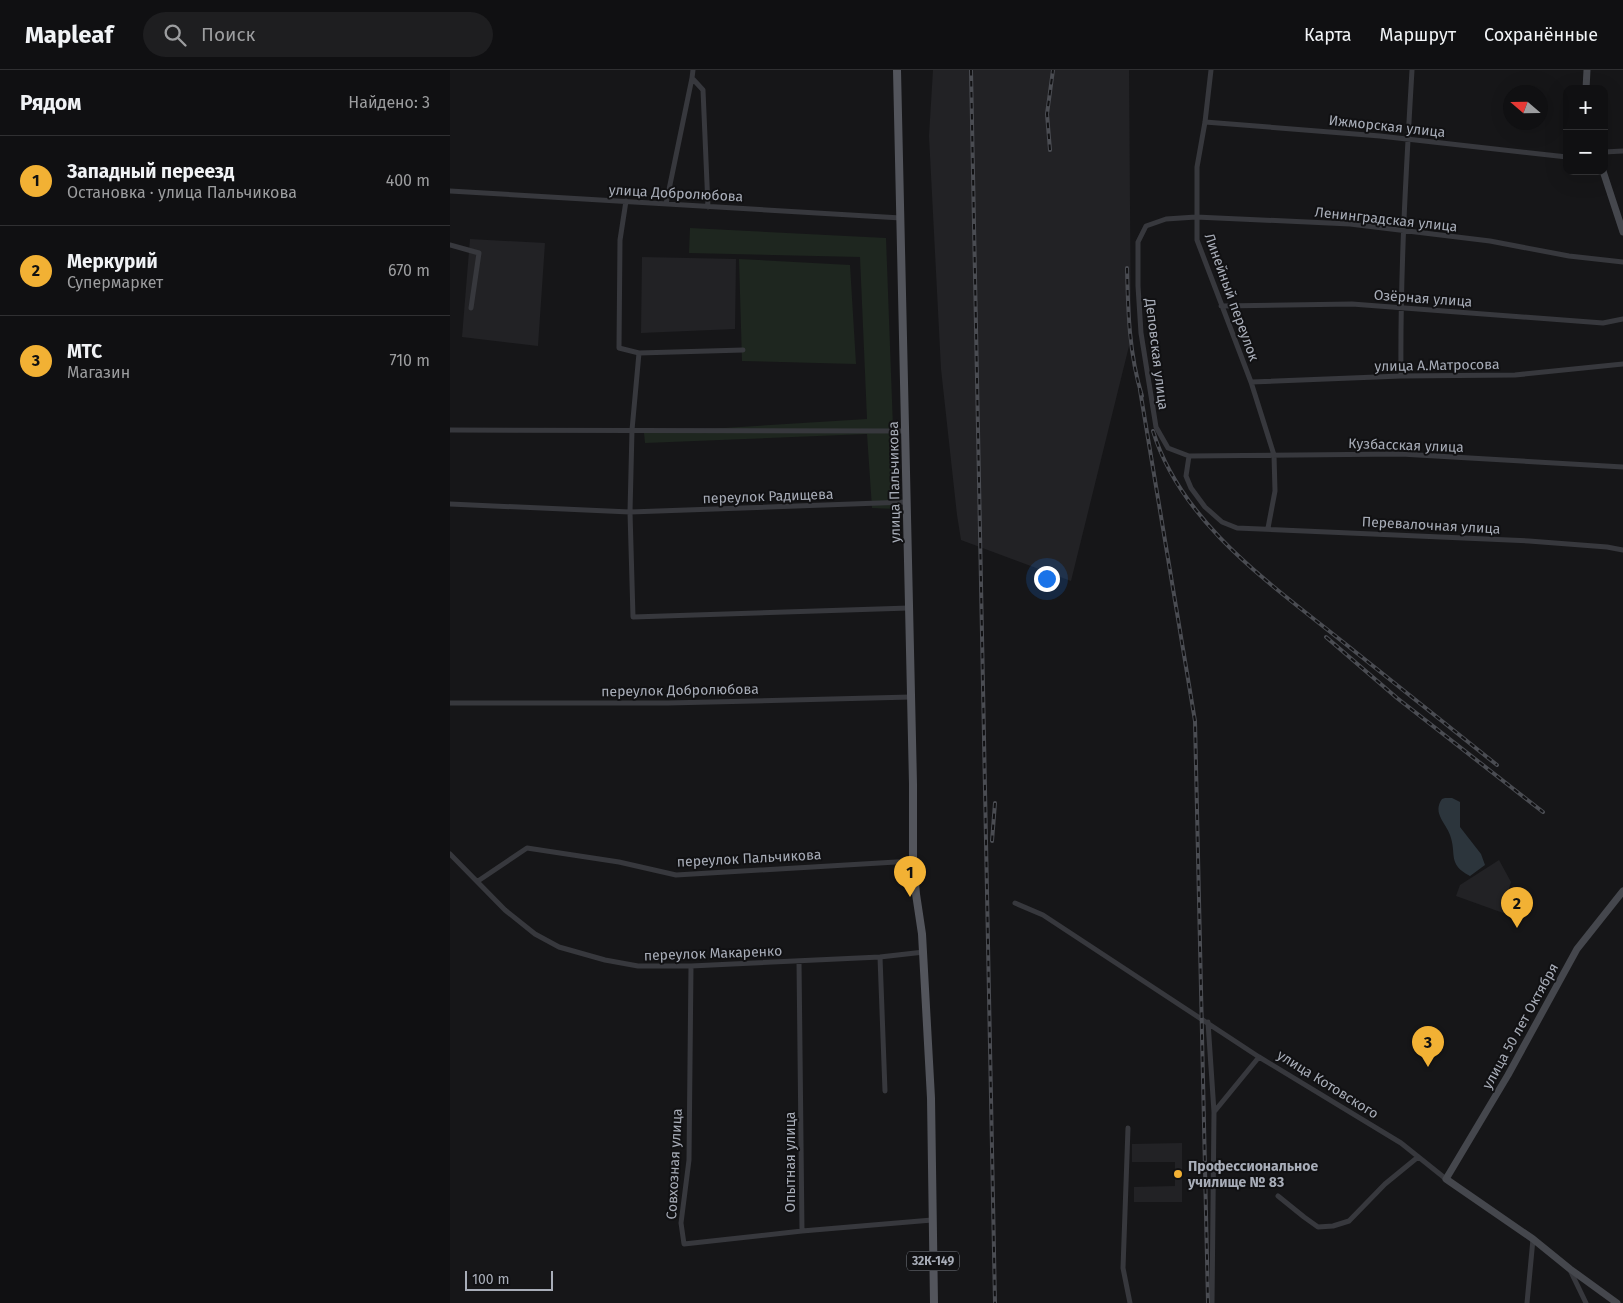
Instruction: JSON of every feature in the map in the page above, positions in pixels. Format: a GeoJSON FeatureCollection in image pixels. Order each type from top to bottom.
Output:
{"type":"FeatureCollection","features":[{"type":"Feature","properties":{"kind":"main road","name":"улица Пальчикова"},"geometry":{"type":"LineString","coordinates":[[898,70],[914,861],[916,894],[924,952],[930,1098],[932,1220]]}},
{"type":"Feature","properties":{"kind":"main road"},"geometry":{"type":"LineString","coordinates":[[1586,85],[1587,70]]}},
{"type":"Feature","properties":{"kind":"main road"},"geometry":{"type":"LineString","coordinates":[[1604,175],[1623,232]]}},
{"type":"Feature","properties":{"kind":"main road","name":"улица 50 лет Октября"},"geometry":{"type":"LineString","coordinates":[[1446,1179],[1508,1075],[1577,949],[1623,892]]}},
{"type":"Feature","properties":{"kind":"main road","name":"улица Котовского"},"geometry":{"type":"LineString","coordinates":[[1446,1179],[1533,1240],[1570,1270],[1617,1303]]}},
{"type":"Feature","properties":{"kind":"main road","name":"32К-149"},"geometry":{"type":"LineString","coordinates":[[932,1220],[934,1303]]}},
{"type":"Feature","properties":{"kind":"street"},"geometry":{"type":"LineString","coordinates":[[666,204],[693,70]]}},
{"type":"Feature","properties":{"kind":"street","name":"Линейный переулок"},"geometry":{"type":"LineString","coordinates":[[1212,70],[1197,167],[1197,240],[1251,382],[1274,455],[1274,491],[1268,528]]}},
{"type":"Feature","properties":{"kind":"street"},"geometry":{"type":"LineString","coordinates":[[1401,376],[1402,231],[1412,70]]}},
{"type":"Feature","properties":{"kind":"street"},"geometry":{"type":"LineString","coordinates":[[692,78],[704,90],[708,206]]}},
{"type":"Feature","properties":{"kind":"street","name":"Ижморская улица"},"geometry":{"type":"LineString","coordinates":[[1205,122],[1408,139],[1563,157]]}},
{"type":"Feature","properties":{"kind":"street"},"geometry":{"type":"LineString","coordinates":[[1608,152],[1623,151]]}},
{"type":"Feature","properties":{"kind":"street","name":"улица Добролюбова"},"geometry":{"type":"LineString","coordinates":[[450,192],[901,218]]}},
{"type":"Feature","properties":{"kind":"street"},"geometry":{"type":"LineString","coordinates":[[626,201],[620,240],[619,348],[639,353],[743,350]]}},
{"type":"Feature","properties":{"kind":"street","name":"Ленинградская улица"},"geometry":{"type":"LineString","coordinates":[[1146,226],[1166,219],[1196,217],[1350,224],[1490,241],[1569,256],[1623,262]]}},
{"type":"Feature","properties":{"kind":"street","name":"Деповская улица"},"geometry":{"type":"LineString","coordinates":[[1146,226],[1138,242],[1138,286],[1141,333],[1156,428],[1168,448],[1189,456]]}},
{"type":"Feature","properties":{"kind":"street"},"geometry":{"type":"LineString","coordinates":[[450,245],[478,253],[472,308]]}},
{"type":"Feature","properties":{"kind":"street","name":"Озёрная улица"},"geometry":{"type":"LineString","coordinates":[[1221,306],[1352,304],[1603,323],[1623,319]]}},
{"type":"Feature","properties":{"kind":"street"},"geometry":{"type":"LineString","coordinates":[[639,353],[632,430],[630,512],[633,617],[909,608]]}},
{"type":"Feature","properties":{"kind":"street","name":"улица А.Матросова"},"geometry":{"type":"LineString","coordinates":[[1251,382],[1401,376],[1515,375],[1623,364]]}},
{"type":"Feature","properties":{"kind":"street"},"geometry":{"type":"LineString","coordinates":[[450,430],[905,431]]}},
{"type":"Feature","properties":{"kind":"street","name":"Кузбасская улица"},"geometry":{"type":"LineString","coordinates":[[1189,456],[1401,454],[1623,468]]}},
{"type":"Feature","properties":{"kind":"street","name":"Перевалочная улица"},"geometry":{"type":"LineString","coordinates":[[1189,456],[1186,476],[1191,488],[1205,507],[1222,522],[1237,528],[1530,541],[1623,550]]}},
{"type":"Feature","properties":{"kind":"street","name":"переулок Радищева"},"geometry":{"type":"LineString","coordinates":[[450,504],[630,512],[907,502]]}},
{"type":"Feature","properties":{"kind":"street","name":"переулок Добролюбова"},"geometry":{"type":"LineString","coordinates":[[450,703],[668,702],[911,697]]}},
{"type":"Feature","properties":{"kind":"street","name":"переулок Пальчикова"},"geometry":{"type":"LineString","coordinates":[[478,881],[527,848],[619,862],[676,875],[914,861]]}},
{"type":"Feature","properties":{"kind":"street","name":"переулок Макаренко"},"geometry":{"type":"LineString","coordinates":[[450,854],[505,910],[535,934],[560,947],[605,960],[638,966],[691,966],[880,957],[924,952]]}},
{"type":"Feature","properties":{"kind":"street","name":"улица Котовского"},"geometry":{"type":"LineString","coordinates":[[1015,903],[1044,915],[1259,1056],[1401,1144],[1446,1179]]}},
{"type":"Feature","properties":{"kind":"street"},"geometry":{"type":"LineString","coordinates":[[880,957],[884,1091]]}},
{"type":"Feature","properties":{"kind":"street","name":"Опытная улица"},"geometry":{"type":"LineString","coordinates":[[800,961],[802,1231],[932,1220]]}},
{"type":"Feature","properties":{"kind":"street","name":"Совхозная улица"},"geometry":{"type":"LineString","coordinates":[[691,966],[688,1160],[681,1222],[684,1244],[802,1231]]}},
{"type":"Feature","properties":{"kind":"street"},"geometry":{"type":"LineString","coordinates":[[1208,1022],[1214,1112],[1212,1303]]}},
{"type":"Feature","properties":{"kind":"street"},"geometry":{"type":"LineString","coordinates":[[1214,1112],[1259,1056]]}},
{"type":"Feature","properties":{"kind":"street"},"geometry":{"type":"LineString","coordinates":[[1128,1128],[1124,1268],[1130,1303]]}},
{"type":"Feature","properties":{"kind":"street"},"geometry":{"type":"LineString","coordinates":[[1278,1196],[1318,1227],[1333,1226],[1349,1221],[1385,1184],[1418,1156]]}},
{"type":"Feature","properties":{"kind":"street"},"geometry":{"type":"LineString","coordinates":[[1527,1303],[1533,1240]]}},
{"type":"Feature","properties":{"kind":"street"},"geometry":{"type":"LineString","coordinates":[[1570,1270],[1586,1303]]}},
{"type":"Feature","properties":{"kind":"shaded area"},"geometry":{"type":"Polygon","coordinates":[[[933,70],[1129,70],[1131,338],[1071,581],[961,540],[941,369],[929,136],[933,70]]]}},
{"type":"Feature","properties":{"kind":"shaded area"},"geometry":{"type":"Polygon","coordinates":[[[690,228],[886,238],[896,509],[872,508],[867,434],[645,443],[644,433],[867,419],[860,257],[689,253],[690,228]]]}},
{"type":"Feature","properties":{"kind":"shaded area"},"geometry":{"type":"Polygon","coordinates":[[[470,239],[545,243],[538,346],[462,337],[470,239]]]}},
{"type":"Feature","properties":{"kind":"shaded area"},"geometry":{"type":"Polygon","coordinates":[[[642,257],[736,259],[735,329],[641,333],[642,257]]]}},
{"type":"Feature","properties":{"kind":"shaded area"},"geometry":{"type":"Polygon","coordinates":[[[739,259],[850,265],[856,364],[742,361],[739,259]]]}},
{"type":"Feature","properties":{"kind":"shaded area"},"geometry":{"type":"Polygon","coordinates":[[[1452,798],[1460,802],[1460,827],[1481,854],[1485,865],[1470,876],[1463,872],[1455,863],[1450,835],[1438,809],[1442,799],[1452,798]]]}},
{"type":"Feature","properties":{"kind":"shaded area"},"geometry":{"type":"Polygon","coordinates":[[[1499,860],[1511,882],[1506,899],[1511,902],[1506,914],[1456,896],[1460,885],[1499,860]]]}},
{"type":"Feature","properties":{"kind":"shaded area","name":"Профессиональное училище № 83"},"geometry":{"type":"Polygon","coordinates":[[[1182,1143],[1182,1202],[1134,1202],[1134,1187],[1175,1186],[1175,1162],[1132,1162],[1132,1144],[1182,1143]]]}},
{"type":"Feature","properties":{"kind":"railway"},"geometry":{"type":"LineString","coordinates":[[971,70],[995,1303]]}},
{"type":"Feature","properties":{"kind":"railway"},"geometry":{"type":"LineString","coordinates":[[1050,150],[1047,114],[1053,70]]}},
{"type":"Feature","properties":{"kind":"railway"},"geometry":{"type":"LineString","coordinates":[[1127,268],[1132,348],[1142,396]]}},
{"type":"Feature","properties":{"kind":"railway"},"geometry":{"type":"LineString","coordinates":[[1140,390],[1195,721],[1208,1303]]}},
{"type":"Feature","properties":{"kind":"railway"},"geometry":{"type":"LineString","coordinates":[[1153,431],[1166,464],[1185,495],[1232,550],[1287,598],[1497,765]]}},
{"type":"Feature","properties":{"kind":"railway"},"geometry":{"type":"LineString","coordinates":[[1326,637],[1397,698],[1543,812]]}},
{"type":"Feature","properties":{"kind":"railway"},"geometry":{"type":"LineString","coordinates":[[992,841],[995,803]]}},
{"type":"Feature","properties":{"kind":"place","name":"Западный переезд"},"geometry":{"type":"Point","coordinates":[910,897]}},
{"type":"Feature","properties":{"kind":"place","name":"Меркурий"},"geometry":{"type":"Point","coordinates":[1517,928]}},
{"type":"Feature","properties":{"kind":"place","name":"МТС"},"geometry":{"type":"Point","coordinates":[1428,1067]}},
{"type":"Feature","properties":{"kind":"place","name":"Профессиональное училище № 83"},"geometry":{"type":"Point","coordinates":[1178,1174]}}]}
